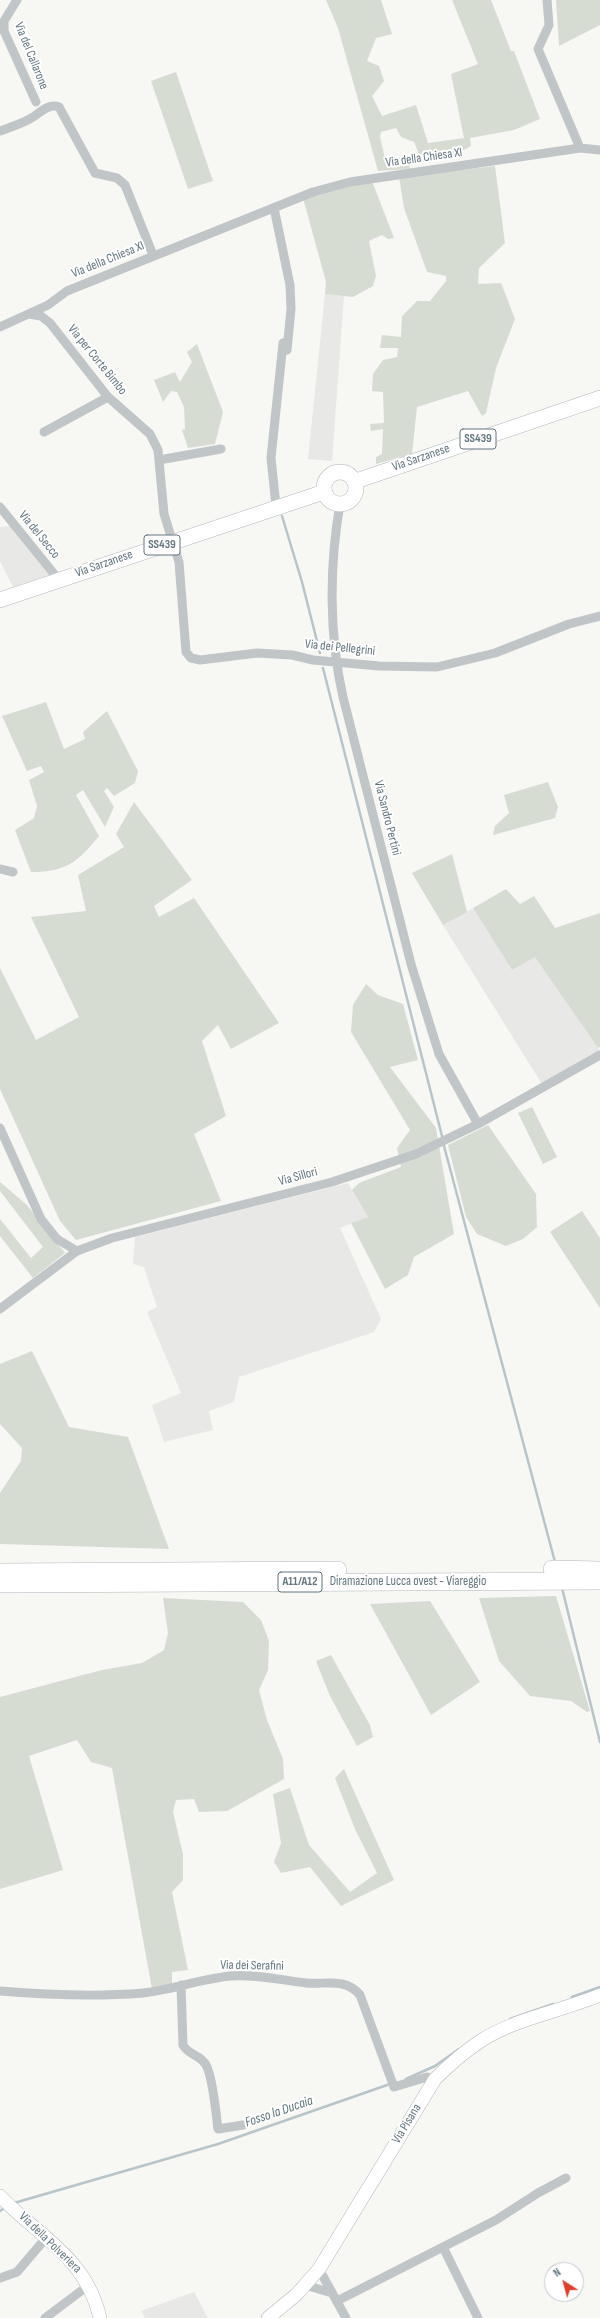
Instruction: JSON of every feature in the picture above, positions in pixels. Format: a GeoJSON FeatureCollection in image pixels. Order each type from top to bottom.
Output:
{"type":"FeatureCollection","features":[{"type":"Feature","properties":{"kind":"highway","name":"Diramazione Lucca ovest - Viareggio"},"geometry":{"type":"LineString","coordinates":[[0,1572],[600,1570]]}},
{"type":"Feature","properties":{"kind":"highway","name":"Diramazione Lucca ovest - Viareggio"},"geometry":{"type":"LineString","coordinates":[[0,1584],[600,1581]]}},
{"type":"Feature","properties":{"kind":"main road","name":"Via Sarzanese"},"geometry":{"type":"LineString","coordinates":[[356,481],[600,398]]}},
{"type":"Feature","properties":{"kind":"main road"},"geometry":{"type":"LineString","coordinates":[[343,472],[353,477],[356,481],[357,487],[354,497],[346,503],[340,504],[330,501],[324,492],[325,481],[333,473],[343,472]]}},
{"type":"Feature","properties":{"kind":"main road","name":"Via Sarzanese"},"geometry":{"type":"LineString","coordinates":[[0,600],[276,506],[324,492]]}},
{"type":"Feature","properties":{"kind":"main road","name":"Via Pisana"},"geometry":{"type":"LineString","coordinates":[[268,2318],[305,2286],[319,2269],[435,2079],[455,2060],[483,2040],[511,2026],[600,1995]]}},
{"type":"Feature","properties":{"kind":"main road","name":"Via della Polveriera"},"geometry":{"type":"LineString","coordinates":[[7,2202],[77,2267],[89,2285],[100,2318]]}},
{"type":"Feature","properties":{"kind":"street","name":"Via del Callarone"},"geometry":{"type":"LineString","coordinates":[[17,0],[4,21],[4,31],[36,102]]}},
{"type":"Feature","properties":{"kind":"street"},"geometry":{"type":"LineString","coordinates":[[547,0],[549,25],[538,49],[580,148]]}},
{"type":"Feature","properties":{"kind":"street"},"geometry":{"type":"LineString","coordinates":[[0,131],[33,117],[42,110],[55,105],[59,107],[95,173],[117,178],[125,185],[153,256]]}},
{"type":"Feature","properties":{"kind":"street","name":"Via della Chiesa XI"},"geometry":{"type":"LineString","coordinates":[[0,327],[48,306],[67,291],[312,192],[350,182],[580,148],[600,150]]}},
{"type":"Feature","properties":{"kind":"street"},"geometry":{"type":"LineString","coordinates":[[274,208],[290,285],[291,310],[286,355]]}},
{"type":"Feature","properties":{"kind":"street","name":"Via per Corte Bimbo"},"geometry":{"type":"LineString","coordinates":[[29,314],[41,316],[50,323],[108,397],[150,434],[158,450],[164,514],[173,541]]}},
{"type":"Feature","properties":{"kind":"street"},"geometry":{"type":"LineString","coordinates":[[276,506],[271,458],[282,343]]}},
{"type":"Feature","properties":{"kind":"street"},"geometry":{"type":"LineString","coordinates":[[44,432],[108,397]]}},
{"type":"Feature","properties":{"kind":"street"},"geometry":{"type":"LineString","coordinates":[[159,460],[221,449]]}},
{"type":"Feature","properties":{"kind":"street","name":"Via Sandro Pertini"},"geometry":{"type":"LineString","coordinates":[[340,504],[334,541],[335,662],[411,964],[439,1054],[478,1124]]}},
{"type":"Feature","properties":{"kind":"street","name":"Via del Secco"},"geometry":{"type":"LineString","coordinates":[[0,507],[58,580]]}},
{"type":"Feature","properties":{"kind":"street","name":"Via dei Pellegrini"},"geometry":{"type":"LineString","coordinates":[[173,541],[179,562],[186,652],[189,657],[200,660],[257,653],[292,655],[335,662],[379,666],[438,667],[495,653],[569,624],[600,616]]}},
{"type":"Feature","properties":{"kind":"street"},"geometry":{"type":"LineString","coordinates":[[0,869],[13,872]]}},
{"type":"Feature","properties":{"kind":"street","name":"Via Sillori"},"geometry":{"type":"LineString","coordinates":[[0,1309],[76,1251],[112,1238],[332,1182],[416,1154],[478,1124],[600,1055]]}},
{"type":"Feature","properties":{"kind":"street"},"geometry":{"type":"LineString","coordinates":[[0,1128],[41,1219],[57,1239],[76,1251]]}},
{"type":"Feature","properties":{"kind":"street","name":"Via dei Serafini"},"geometry":{"type":"LineString","coordinates":[[0,1991],[70,1994],[144,1992],[231,1976],[285,1978],[306,1983],[337,1982],[349,1986],[360,1995],[392,2083],[427,2077],[435,2079]]}},
{"type":"Feature","properties":{"kind":"street"},"geometry":{"type":"LineString","coordinates":[[181,1985],[183,2045],[185,2050],[199,2058],[207,2065],[218,2130],[243,2125]]}},
{"type":"Feature","properties":{"kind":"street"},"geometry":{"type":"LineString","coordinates":[[305,2286],[335,2297],[443,2247],[496,2220],[566,2178]]}},
{"type":"Feature","properties":{"kind":"street"},"geometry":{"type":"LineString","coordinates":[[0,2278],[17,2272],[46,2238]]}},
{"type":"Feature","properties":{"kind":"street"},"geometry":{"type":"LineString","coordinates":[[443,2247],[478,2318]]}},
{"type":"Feature","properties":{"kind":"street"},"geometry":{"type":"LineString","coordinates":[[319,2269],[346,2318]]}},
{"type":"Feature","properties":{"kind":"street"},"geometry":{"type":"LineString","coordinates":[[45,2318],[89,2285]]}},
{"type":"Feature","properties":{"kind":"shaded area"},"geometry":{"type":"Polygon","coordinates":[[[326,0],[381,0],[392,34],[376,38],[367,61],[379,66],[384,81],[372,96],[382,116],[416,105],[428,143],[464,138],[451,74],[478,64],[452,0],[491,0],[511,51],[514,51],[540,119],[514,130],[470,138],[471,146],[458,153],[421,159],[414,142],[401,137],[396,128],[381,132],[380,137],[385,158],[408,157],[410,169],[378,171],[338,28],[326,0]]]}},
{"type":"Feature","properties":{"kind":"shaded area"},"geometry":{"type":"Polygon","coordinates":[[[556,0],[600,0],[600,25],[559,46],[556,0]]]}},
{"type":"Feature","properties":{"kind":"shaded area"},"geometry":{"type":"Polygon","coordinates":[[[176,72],[213,181],[188,189],[151,81],[176,72]]]}},
{"type":"Feature","properties":{"kind":"shaded area"},"geometry":{"type":"Polygon","coordinates":[[[495,166],[505,243],[479,268],[478,284],[501,283],[515,319],[496,368],[486,413],[482,416],[468,391],[417,407],[412,454],[376,464],[376,457],[382,454],[383,429],[371,431],[370,424],[384,423],[383,392],[372,391],[373,374],[383,360],[397,357],[398,348],[380,348],[382,335],[401,337],[402,316],[417,301],[430,301],[446,281],[446,276],[427,272],[404,208],[399,177],[495,166]]]}},
{"type":"Feature","properties":{"kind":"shaded area"},"geometry":{"type":"Polygon","coordinates":[[[372,181],[394,238],[388,239],[382,235],[369,241],[376,276],[373,286],[353,297],[325,294],[326,282],[303,198],[372,181]]]}},
{"type":"Feature","properties":{"kind":"shaded area"},"geometry":{"type":"Polygon","coordinates":[[[325,294],[344,296],[332,461],[308,459],[325,294]]]}},
{"type":"Feature","properties":{"kind":"shaded area"},"geometry":{"type":"Polygon","coordinates":[[[197,344],[223,412],[215,444],[188,448],[182,430],[185,429],[184,407],[177,392],[171,391],[163,402],[154,380],[175,372],[180,382],[192,362],[187,352],[197,344]]]}},
{"type":"Feature","properties":{"kind":"shaded area"},"geometry":{"type":"Polygon","coordinates":[[[11,526],[50,575],[13,587],[0,561],[0,527],[11,526]]]}},
{"type":"Feature","properties":{"kind":"shaded area"},"geometry":{"type":"Polygon","coordinates":[[[46,702],[64,749],[85,739],[83,732],[107,711],[138,771],[135,783],[114,796],[107,788],[104,791],[114,807],[105,827],[83,790],[76,795],[99,836],[84,853],[70,864],[53,870],[31,872],[15,830],[34,818],[37,806],[29,780],[44,772],[41,766],[27,771],[2,716],[46,702]]]}},
{"type":"Feature","properties":{"kind":"shaded area"},"geometry":{"type":"Polygon","coordinates":[[[548,782],[558,807],[555,818],[493,835],[495,826],[509,813],[504,795],[548,782]]]}},
{"type":"Feature","properties":{"kind":"shaded area"},"geometry":{"type":"Polygon","coordinates":[[[134,802],[192,880],[154,906],[159,917],[194,898],[279,1023],[231,1049],[218,1025],[202,1041],[226,1116],[194,1134],[221,1201],[76,1240],[60,1221],[0,1089],[0,968],[36,1040],[79,1017],[31,917],[86,911],[78,875],[124,847],[116,834],[134,802]]]}},
{"type":"Feature","properties":{"kind":"shaded area"},"geometry":{"type":"Polygon","coordinates":[[[452,854],[467,912],[443,925],[412,873],[452,854]]]}},
{"type":"Feature","properties":{"kind":"shaded area"},"geometry":{"type":"Polygon","coordinates":[[[506,889],[520,904],[534,896],[555,928],[600,913],[600,1047],[598,1048],[535,957],[512,970],[473,908],[506,889]]]}},
{"type":"Feature","properties":{"kind":"shaded area"},"geometry":{"type":"Polygon","coordinates":[[[473,908],[512,970],[535,956],[600,1051],[545,1089],[443,925],[473,908]]]}},
{"type":"Feature","properties":{"kind":"shaded area"},"geometry":{"type":"Polygon","coordinates":[[[366,984],[378,995],[403,1004],[418,1060],[390,1067],[436,1128],[454,1234],[414,1257],[408,1275],[385,1289],[351,1223],[368,1217],[352,1190],[359,1183],[401,1167],[397,1148],[410,1130],[351,1032],[353,1005],[366,984]]]}},
{"type":"Feature","properties":{"kind":"shaded area"},"geometry":{"type":"Polygon","coordinates":[[[532,1107],[557,1157],[543,1164],[518,1113],[532,1107]]]}},
{"type":"Feature","properties":{"kind":"shaded area"},"geometry":{"type":"Polygon","coordinates":[[[488,1125],[536,1194],[537,1227],[523,1239],[506,1246],[477,1234],[466,1217],[448,1145],[488,1125]]]}},
{"type":"Feature","properties":{"kind":"shaded area"},"geometry":{"type":"Polygon","coordinates":[[[0,1182],[27,1205],[65,1253],[33,1278],[0,1236],[0,1219],[31,1258],[43,1247],[0,1191],[0,1182]]]}},
{"type":"Feature","properties":{"kind":"shaded area"},"geometry":{"type":"Polygon","coordinates":[[[348,1183],[368,1217],[340,1228],[381,1319],[374,1332],[239,1377],[234,1402],[209,1411],[213,1430],[164,1442],[152,1405],[181,1393],[147,1312],[157,1307],[144,1267],[133,1264],[135,1237],[348,1183]]]}},
{"type":"Feature","properties":{"kind":"shaded area"},"geometry":{"type":"Polygon","coordinates":[[[582,1211],[600,1238],[600,1308],[550,1232],[582,1211]]]}},
{"type":"Feature","properties":{"kind":"shaded area"},"geometry":{"type":"Polygon","coordinates":[[[32,1351],[69,1427],[128,1437],[169,1549],[0,1544],[0,1493],[21,1461],[22,1448],[0,1424],[0,1364],[32,1351]]]}},
{"type":"Feature","properties":{"kind":"shaded area"},"geometry":{"type":"Polygon","coordinates":[[[556,1596],[590,1711],[587,1712],[571,1701],[530,1696],[499,1661],[479,1598],[556,1596]]]}},
{"type":"Feature","properties":{"kind":"shaded area"},"geometry":{"type":"Polygon","coordinates":[[[163,1598],[243,1602],[261,1620],[269,1641],[268,1670],[259,1690],[267,1720],[283,1759],[284,1779],[227,1811],[199,1812],[194,1799],[176,1800],[173,1812],[183,1854],[183,1880],[172,1892],[188,1970],[172,1972],[172,1985],[152,1989],[112,1768],[91,1762],[77,1740],[29,1756],[63,1870],[0,1889],[0,1697],[102,1670],[142,1663],[164,1650],[168,1633],[163,1598]]]}},
{"type":"Feature","properties":{"kind":"shaded area"},"geometry":{"type":"Polygon","coordinates":[[[430,1601],[480,1682],[431,1715],[370,1604],[430,1601]]]}},
{"type":"Feature","properties":{"kind":"shaded area"},"geometry":{"type":"Polygon","coordinates":[[[331,1655],[370,1725],[373,1737],[357,1746],[330,1696],[316,1661],[331,1655]]]}},
{"type":"Feature","properties":{"kind":"shaded area"},"geometry":{"type":"Polygon","coordinates":[[[344,1769],[394,1880],[341,1906],[310,1867],[281,1873],[274,1862],[281,1843],[273,1794],[290,1788],[309,1845],[350,1892],[377,1873],[355,1829],[335,1778],[344,1769]]]}},
{"type":"Feature","properties":{"kind":"shaded area"},"geometry":{"type":"Polygon","coordinates":[[[194,2292],[208,2318],[145,2318],[141,2311],[194,2292]]]}},
{"type":"Feature","properties":{"kind":"waterway"},"geometry":{"type":"LineString","coordinates":[[282,516],[302,582],[320,653]]}},
{"type":"Feature","properties":{"kind":"waterway"},"geometry":{"type":"LineString","coordinates":[[323,668],[442,1136]]}},
{"type":"Feature","properties":{"kind":"waterway"},"geometry":{"type":"LineString","coordinates":[[444,1146],[555,1562]]}},
{"type":"Feature","properties":{"kind":"waterway"},"geometry":{"type":"LineString","coordinates":[[562,1588],[600,1742]]}},
{"type":"Feature","properties":{"kind":"waterway","name":"Fosso la Ducaia"},"geometry":{"type":"LineString","coordinates":[[572,1997],[600,1987]]}},
{"type":"Feature","properties":{"kind":"waterway","name":"Fosso la Ducaia"},"geometry":{"type":"LineString","coordinates":[[510,2019],[553,2004]]}},
{"type":"Feature","properties":{"kind":"waterway","name":"Fosso la Ducaia"},"geometry":{"type":"LineString","coordinates":[[406,2079],[435,2066],[459,2049]]}},
{"type":"Feature","properties":{"kind":"waterway","name":"Fosso la Ducaia"},"geometry":{"type":"LineString","coordinates":[[14,2203],[218,2144],[390,2084]]}},
{"type":"Feature","properties":{"kind":"waterway","name":"Fosso la Ducaia"},"geometry":{"type":"LineString","coordinates":[[0,2211],[6,2207]]}}]}
